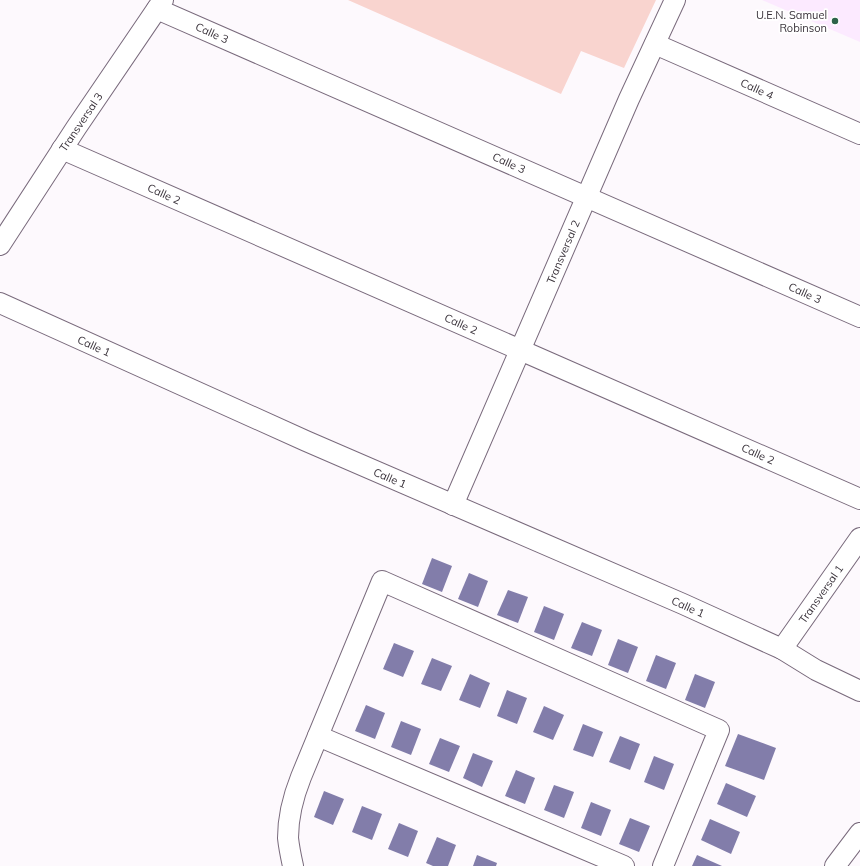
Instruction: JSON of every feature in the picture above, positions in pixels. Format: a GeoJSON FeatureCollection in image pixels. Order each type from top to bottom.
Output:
{"type":"FeatureCollection","features":[{"type":"Feature","properties":{"kind":"street","name":"Transversal 2"},"geometry":{"type":"LineString","coordinates":[[453,505],[629,99],[675,0]]}},
{"type":"Feature","properties":{"kind":"street","name":"Transversal 3"},"geometry":{"type":"LineString","coordinates":[[0,244],[160,4]]}},
{"type":"Feature","properties":{"kind":"street","name":"Calle 3"},"geometry":{"type":"LineString","coordinates":[[160,4],[587,197],[860,317]]}},
{"type":"Feature","properties":{"kind":"street","name":"Calle 4"},"geometry":{"type":"LineString","coordinates":[[655,44],[860,134]]}},
{"type":"Feature","properties":{"kind":"street","name":"Calle 2"},"geometry":{"type":"LineString","coordinates":[[62,149],[860,499]]}},
{"type":"Feature","properties":{"kind":"street","name":"Calle 1"},"geometry":{"type":"LineString","coordinates":[[0,303],[306,441],[683,604],[782,649],[816,670],[860,691]]}},
{"type":"Feature","properties":{"kind":"street","name":"Transversal 1"},"geometry":{"type":"LineString","coordinates":[[782,649],[860,538]]}},
{"type":"Feature","properties":{"kind":"street"},"geometry":{"type":"LineString","coordinates":[[293,866],[288,840],[288,822],[294,795],[382,581],[719,730],[663,866]]}},
{"type":"Feature","properties":{"kind":"street"},"geometry":{"type":"LineString","coordinates":[[318,736],[624,866]]}},
{"type":"Feature","properties":{"kind":"street"},"geometry":{"type":"LineString","coordinates":[[836,866],[860,833]]}},
{"type":"Feature","properties":{"kind":"shaded area"},"geometry":{"type":"Polygon","coordinates":[[[348,0],[656,0],[624,68],[581,51],[561,94],[348,0]]]}},
{"type":"Feature","properties":{"kind":"shaded area","name":"U.E.N. Samuel Robinson"},"geometry":{"type":"Polygon","coordinates":[[[762,0],[860,0],[860,42],[762,0]]]}},
{"type":"Feature","properties":{"kind":"building"},"geometry":{"type":"Polygon","coordinates":[[[432,558],[452,566],[442,592],[422,584],[432,558]]]}},
{"type":"Feature","properties":{"kind":"building"},"geometry":{"type":"Polygon","coordinates":[[[469,573],[488,581],[478,607],[458,599],[469,573]]]}},
{"type":"Feature","properties":{"kind":"building"},"geometry":{"type":"Polygon","coordinates":[[[508,590],[528,597],[518,623],[497,615],[508,590]]]}},
{"type":"Feature","properties":{"kind":"building"},"geometry":{"type":"Polygon","coordinates":[[[544,606],[564,614],[554,640],[534,632],[544,606]]]}},
{"type":"Feature","properties":{"kind":"building"},"geometry":{"type":"Polygon","coordinates":[[[582,622],[602,630],[592,656],[571,648],[582,622]]]}},
{"type":"Feature","properties":{"kind":"building"},"geometry":{"type":"Polygon","coordinates":[[[618,639],[638,647],[628,673],[608,665],[618,639]]]}},
{"type":"Feature","properties":{"kind":"building"},"geometry":{"type":"Polygon","coordinates":[[[394,643],[414,651],[403,677],[383,669],[394,643]]]}},
{"type":"Feature","properties":{"kind":"building"},"geometry":{"type":"Polygon","coordinates":[[[656,655],[676,663],[666,689],[646,681],[656,655]]]}},
{"type":"Feature","properties":{"kind":"building"},"geometry":{"type":"Polygon","coordinates":[[[432,658],[452,666],[441,691],[421,684],[432,658]]]}},
{"type":"Feature","properties":{"kind":"building"},"geometry":{"type":"Polygon","coordinates":[[[470,674],[490,683],[480,708],[459,700],[470,674]]]}},
{"type":"Feature","properties":{"kind":"building"},"geometry":{"type":"Polygon","coordinates":[[[695,674],[715,682],[705,708],[685,700],[695,674]]]}},
{"type":"Feature","properties":{"kind":"building"},"geometry":{"type":"Polygon","coordinates":[[[507,690],[527,698],[517,724],[497,716],[507,690]]]}},
{"type":"Feature","properties":{"kind":"building"},"geometry":{"type":"Polygon","coordinates":[[[366,705],[385,713],[375,739],[355,731],[366,705]]]}},
{"type":"Feature","properties":{"kind":"building"},"geometry":{"type":"Polygon","coordinates":[[[544,706],[564,715],[553,740],[533,732],[544,706]]]}},
{"type":"Feature","properties":{"kind":"building"},"geometry":{"type":"Polygon","coordinates":[[[401,721],[421,729],[411,755],[391,747],[401,721]]]}},
{"type":"Feature","properties":{"kind":"building"},"geometry":{"type":"Polygon","coordinates":[[[583,724],[603,732],[593,757],[573,750],[583,724]]]}},
{"type":"Feature","properties":{"kind":"building"},"geometry":{"type":"Polygon","coordinates":[[[738,734],[776,748],[764,780],[725,766],[738,734]]]}},
{"type":"Feature","properties":{"kind":"building"},"geometry":{"type":"Polygon","coordinates":[[[620,736],[640,744],[630,770],[609,762],[620,736]]]}},
{"type":"Feature","properties":{"kind":"building"},"geometry":{"type":"Polygon","coordinates":[[[440,738],[460,746],[449,772],[429,764],[440,738]]]}},
{"type":"Feature","properties":{"kind":"building"},"geometry":{"type":"Polygon","coordinates":[[[473,753],[493,761],[482,787],[463,778],[473,753]]]}},
{"type":"Feature","properties":{"kind":"building"},"geometry":{"type":"Polygon","coordinates":[[[654,756],[674,764],[664,790],[644,782],[654,756]]]}},
{"type":"Feature","properties":{"kind":"building"},"geometry":{"type":"Polygon","coordinates":[[[516,770],[535,778],[525,804],[505,796],[516,770]]]}},
{"type":"Feature","properties":{"kind":"building"},"geometry":{"type":"Polygon","coordinates":[[[726,783],[756,796],[747,817],[717,804],[726,783]]]}},
{"type":"Feature","properties":{"kind":"building"},"geometry":{"type":"Polygon","coordinates":[[[554,785],[574,792],[564,818],[544,810],[554,785]]]}},
{"type":"Feature","properties":{"kind":"building"},"geometry":{"type":"Polygon","coordinates":[[[324,791],[344,799],[333,825],[314,817],[324,791]]]}},
{"type":"Feature","properties":{"kind":"building"},"geometry":{"type":"Polygon","coordinates":[[[591,802],[611,810],[601,836],[581,828],[591,802]]]}},
{"type":"Feature","properties":{"kind":"building"},"geometry":{"type":"Polygon","coordinates":[[[362,806],[382,814],[372,840],[352,832],[362,806]]]}},
{"type":"Feature","properties":{"kind":"building"},"geometry":{"type":"Polygon","coordinates":[[[630,818],[650,826],[639,852],[619,844],[630,818]]]}},
{"type":"Feature","properties":{"kind":"building"},"geometry":{"type":"Polygon","coordinates":[[[710,819],[740,832],[731,854],[701,840],[710,819]]]}},
{"type":"Feature","properties":{"kind":"building"},"geometry":{"type":"Polygon","coordinates":[[[399,823],[418,831],[408,857],[388,849],[399,823]]]}},
{"type":"Feature","properties":{"kind":"building"},"geometry":{"type":"Polygon","coordinates":[[[437,837],[456,845],[448,866],[433,866],[426,863],[437,837]]]}},
{"type":"Feature","properties":{"kind":"building"},"geometry":{"type":"Polygon","coordinates":[[[477,855],[497,863],[496,866],[473,866],[477,855]]]}},
{"type":"Feature","properties":{"kind":"building"},"geometry":{"type":"Polygon","coordinates":[[[697,855],[722,866],[692,866],[697,855]]]}},
{"type":"Feature","properties":{"kind":"place","name":"U.E.N. Samuel Robinson"},"geometry":{"type":"Point","coordinates":[835,21]}}]}
